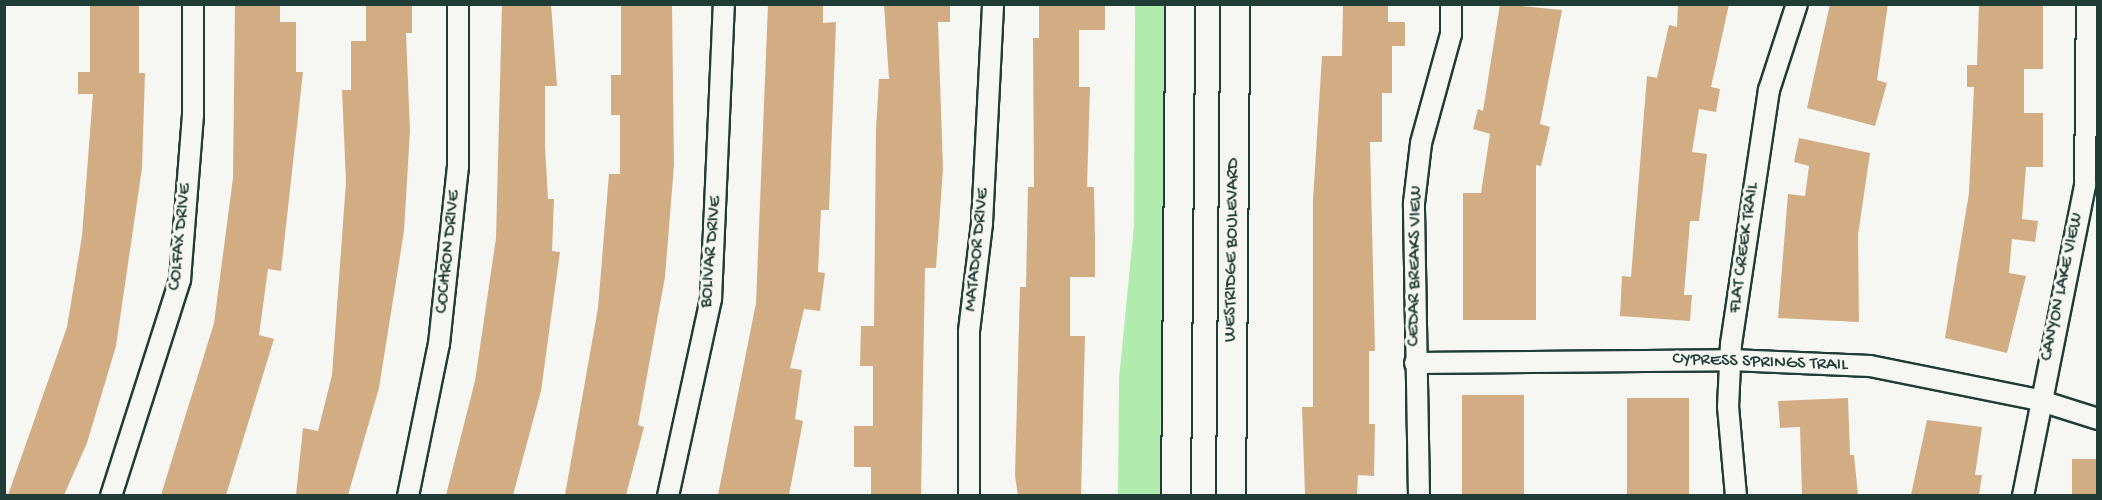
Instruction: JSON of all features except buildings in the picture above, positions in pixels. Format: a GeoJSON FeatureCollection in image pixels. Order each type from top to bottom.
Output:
{"type":"FeatureCollection","features":[{"type":"Feature","properties":{"kind":"main road"},"geometry":{"type":"LineString","coordinates":[[1176,495],[1180,4]]}},
{"type":"Feature","properties":{"kind":"main road","name":"WESTRIDGE BOULEVARD"},"geometry":{"type":"LineString","coordinates":[[1231,495],[1235,4]]}},
{"type":"Feature","properties":{"kind":"street","name":"COLFAX DRIVE"},"geometry":{"type":"LineString","coordinates":[[111,495],[180,280],[193,115],[193,4]]}},
{"type":"Feature","properties":{"kind":"street","name":"COCHRON DRIVE"},"geometry":{"type":"LineString","coordinates":[[408,495],[439,344],[455,190],[458,4]]}},
{"type":"Feature","properties":{"kind":"street","name":"BOLIVAR DRIVE"},"geometry":{"type":"LineString","coordinates":[[669,495],[711,299],[724,4]]}},
{"type":"Feature","properties":{"kind":"street","name":"MATADOR DRIVE"},"geometry":{"type":"LineString","coordinates":[[969,495],[969,331],[982,223],[993,4]]}},
{"type":"Feature","properties":{"kind":"street","name":"CEDAR BREAKS VIEW"},"geometry":{"type":"LineString","coordinates":[[1419,495],[1414,202],[1421,143],[1451,34],[1451,4]]}},
{"type":"Feature","properties":{"kind":"street","name":"FLAT CREEK TRAIL"},"geometry":{"type":"LineString","coordinates":[[1736,495],[1728,407],[1731,360],[1769,90],[1797,4]]}},
{"type":"Feature","properties":{"kind":"street","name":"CANYON LAKE VIEW"},"geometry":{"type":"LineString","coordinates":[[2023,495],[2038,400],[2092,150],[2087,4]]}},
{"type":"Feature","properties":{"kind":"street","name":"CYPRESS SPRINGS TRAIL"},"geometry":{"type":"LineString","coordinates":[[1415,363],[1731,360],[1870,366],[2038,400],[2097,419]]}},
{"type":"Feature","properties":{"kind":"green space"},"geometry":{"type":"Polygon","coordinates":[[[1135,5],[1165,5],[1160,495],[1118,495],[1119,379],[1134,226],[1135,5]]]}}]}
